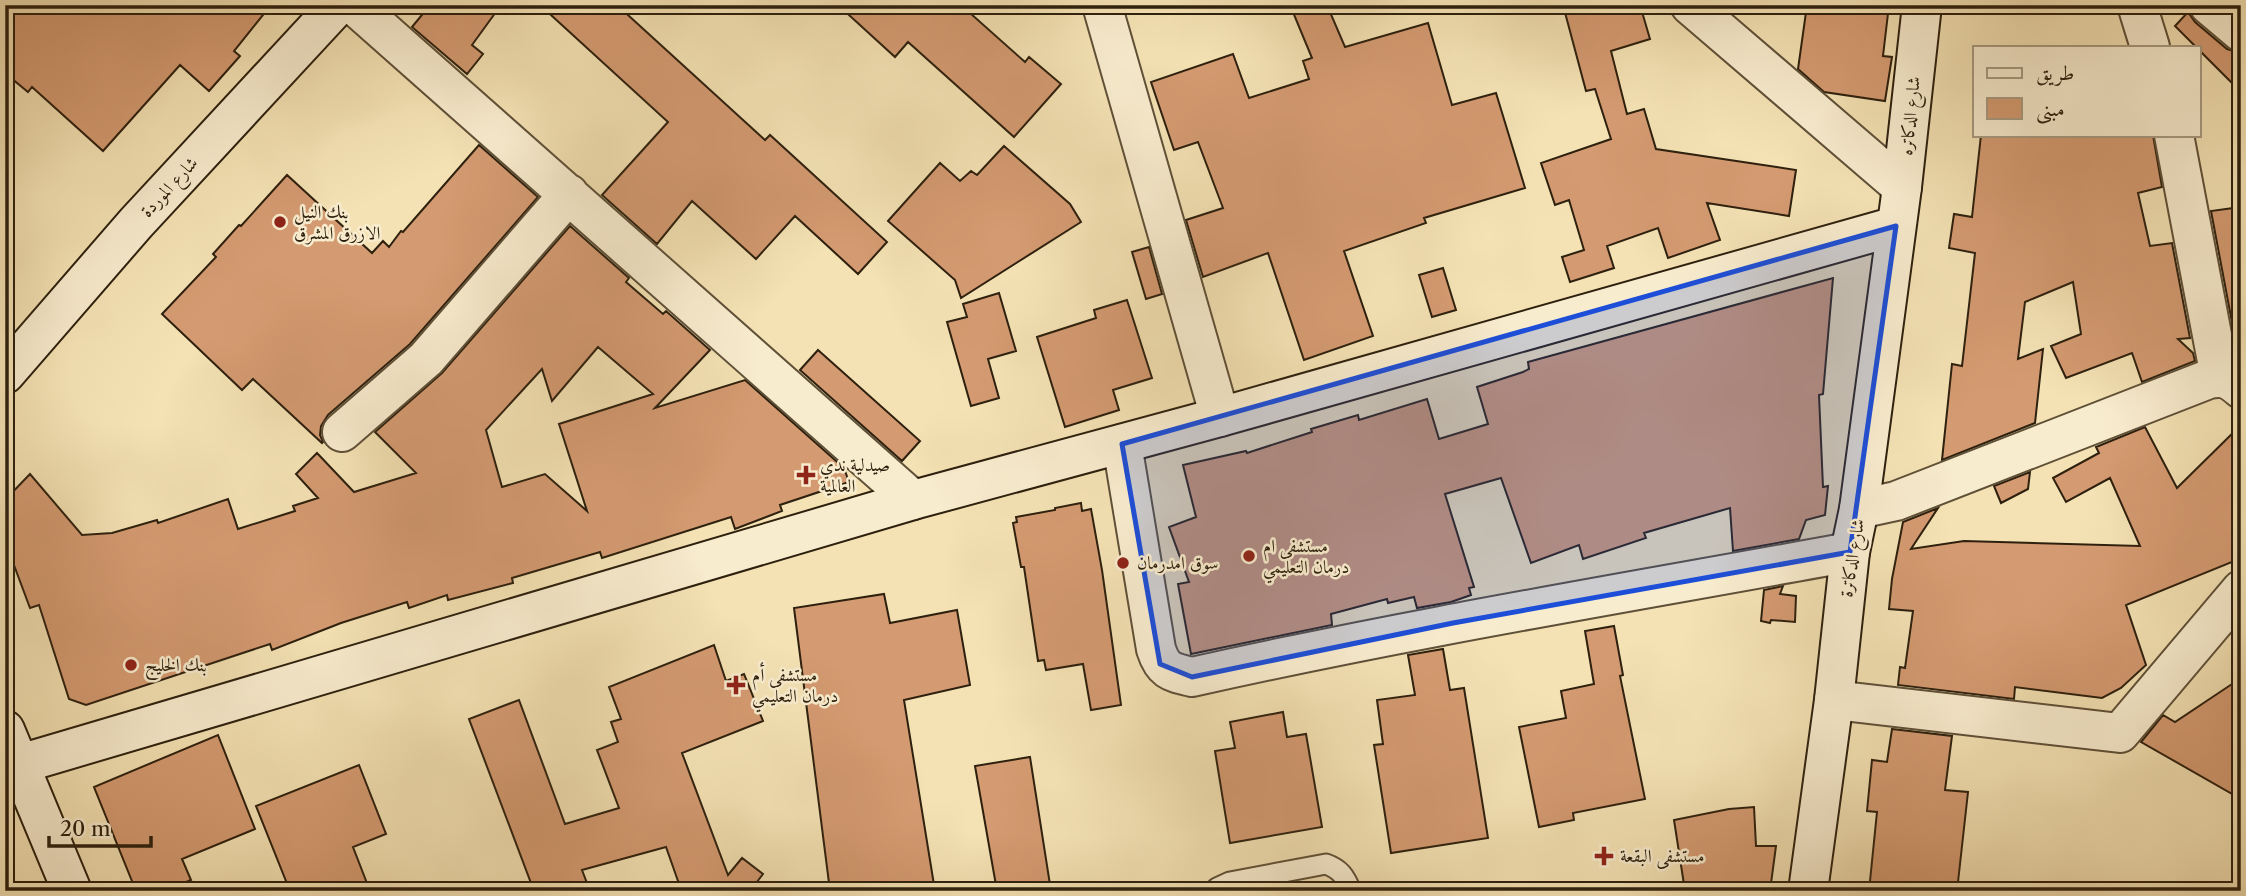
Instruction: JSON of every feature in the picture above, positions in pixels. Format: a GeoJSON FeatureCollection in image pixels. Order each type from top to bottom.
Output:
{"type":"FeatureCollection","features":[{"type":"Feature","properties":{"kind":"street","name":"شارع الموردة"},"geometry":{"type":"LineString","coordinates":[[5,374],[136,223],[338,5]]}},
{"type":"Feature","properties":{"kind":"street"},"geometry":{"type":"LineString","coordinates":[[354,5],[913,500]]}},
{"type":"Feature","properties":{"kind":"street"},"geometry":{"type":"LineString","coordinates":[[1102,5],[1220,417]]}},
{"type":"Feature","properties":{"kind":"street"},"geometry":{"type":"LineString","coordinates":[[1690,5],[1733,23],[1902,187]]}},
{"type":"Feature","properties":{"kind":"street","name":"شارع الدكاتره"},"geometry":{"type":"LineString","coordinates":[[1896,226],[1922,5]]}},
{"type":"Feature","properties":{"kind":"street"},"geometry":{"type":"LineString","coordinates":[[2137,5],[2150,46]]}},
{"type":"Feature","properties":{"kind":"street"},"geometry":{"type":"LineString","coordinates":[[2209,5],[2241,32]]}},
{"type":"Feature","properties":{"kind":"street"},"geometry":{"type":"LineString","coordinates":[[1859,509],[1896,501],[2208,379],[2230,383],[2174,136]]}},
{"type":"Feature","properties":{"kind":"street"},"geometry":{"type":"LineString","coordinates":[[342,432],[426,359],[569,194]]}},
{"type":"Feature","properties":{"kind":"street"},"geometry":{"type":"LineString","coordinates":[[72,891],[13,747],[1220,417],[1896,226]]}},
{"type":"Feature","properties":{"kind":"street","name":"شارع الدكاترة"},"geometry":{"type":"LineString","coordinates":[[1808,891],[1834,700],[1850,552],[1859,509],[1896,226]]}},
{"type":"Feature","properties":{"kind":"street"},"geometry":{"type":"LineString","coordinates":[[1122,444],[1160,664],[1171,672],[1192,677],[1326,647],[1850,552]]}},
{"type":"Feature","properties":{"kind":"street"},"geometry":{"type":"LineString","coordinates":[[1834,700],[2120,733],[2241,590]]}},
{"type":"Feature","properties":{"kind":"lane"},"geometry":{"type":"LineString","coordinates":[[1216,891],[1230,882],[1326,864],[1339,869],[1347,879],[1351,891]]}},
{"type":"Feature","properties":{"kind":"highlighted area"},"geometry":{"type":"Polygon","coordinates":[[[1896,226],[1850,552],[1453,623],[1192,677],[1160,664],[1122,444],[1896,226]]]}},
{"type":"Feature","properties":{"kind":"building"},"geometry":{"type":"Polygon","coordinates":[[[5,5],[271,5],[234,51],[240,56],[209,91],[180,65],[103,151],[32,87],[28,92],[5,73],[5,5]]]}},
{"type":"Feature","properties":{"kind":"building"},"geometry":{"type":"Polygon","coordinates":[[[430,5],[501,5],[472,45],[483,54],[467,74],[412,27],[430,5]]]}},
{"type":"Feature","properties":{"kind":"building"},"geometry":{"type":"Polygon","coordinates":[[[540,5],[617,5],[765,140],[770,135],[887,242],[858,274],[795,216],[756,259],[692,201],[657,244],[602,195],[668,122],[540,5]]]}},
{"type":"Feature","properties":{"kind":"building"},"geometry":{"type":"Polygon","coordinates":[[[838,5],[961,5],[1025,62],[1029,57],[1061,84],[1014,137],[908,42],[895,57],[838,5]]]}},
{"type":"Feature","properties":{"kind":"building"},"geometry":{"type":"Polygon","coordinates":[[[1290,5],[1327,5],[1345,47],[1428,23],[1452,105],[1496,93],[1525,188],[1424,218],[1426,223],[1344,251],[1373,336],[1304,360],[1268,253],[1203,277],[1186,220],[1223,208],[1198,142],[1174,150],[1151,82],[1233,54],[1249,98],[1309,79],[1303,61],[1312,58],[1290,5]]]}},
{"type":"Feature","properties":{"kind":"building"},"geometry":{"type":"Polygon","coordinates":[[[1563,5],[1640,5],[1650,39],[1611,51],[1627,114],[1644,109],[1656,149],[1796,170],[1789,216],[1707,203],[1720,240],[1668,258],[1658,228],[1607,246],[1614,268],[1570,282],[1562,257],[1584,250],[1569,200],[1555,205],[1541,163],[1611,139],[1595,89],[1586,91],[1563,5]]]}},
{"type":"Feature","properties":{"kind":"building"},"geometry":{"type":"Polygon","coordinates":[[[1807,5],[1889,5],[1883,56],[1892,57],[1885,101],[1824,92],[1798,69],[1807,5]]]}},
{"type":"Feature","properties":{"kind":"building"},"geometry":{"type":"Polygon","coordinates":[[[2188,12],[2195,22],[2227,49],[2241,53],[2241,92],[2200,51],[2200,46],[2195,46],[2175,26],[2188,12]]]}},
{"type":"Feature","properties":{"kind":"building"},"geometry":{"type":"Polygon","coordinates":[[[1981,136],[2153,136],[2162,187],[2138,193],[2150,246],[2172,243],[2190,338],[2178,339],[2193,353],[2195,361],[2142,382],[2132,353],[2066,378],[2051,346],[2081,334],[2073,282],[2025,302],[2018,359],[2043,349],[2035,423],[1942,460],[1952,364],[1962,366],[1975,253],[1949,248],[1954,214],[1972,217],[1981,136]]]}},
{"type":"Feature","properties":{"kind":"building"},"geometry":{"type":"Polygon","coordinates":[[[479,145],[538,197],[410,344],[328,415],[321,426],[322,443],[253,379],[242,390],[162,314],[216,257],[213,254],[239,225],[241,226],[287,175],[372,253],[383,241],[389,247],[479,145]]]}},
{"type":"Feature","properties":{"kind":"building"},"geometry":{"type":"Polygon","coordinates":[[[1004,146],[1070,204],[1081,222],[961,298],[955,280],[888,221],[940,163],[960,181],[971,171],[977,175],[1004,146]]]}},
{"type":"Feature","properties":{"kind":"building"},"geometry":{"type":"Polygon","coordinates":[[[2241,207],[2241,332],[2234,333],[2211,211],[2241,207]]]}},
{"type":"Feature","properties":{"kind":"building"},"geometry":{"type":"Polygon","coordinates":[[[570,226],[629,278],[626,282],[663,314],[666,311],[710,350],[655,408],[745,380],[844,468],[849,482],[780,505],[782,511],[735,529],[731,517],[602,558],[600,552],[512,578],[513,583],[448,600],[447,595],[409,608],[407,602],[341,623],[272,650],[270,644],[86,705],[69,699],[39,605],[30,608],[5,541],[5,500],[30,474],[82,535],[112,533],[157,520],[158,523],[228,499],[238,529],[295,511],[293,506],[318,498],[296,474],[317,453],[354,492],[416,473],[375,432],[442,373],[570,226]],[[598,347],[552,401],[542,369],[486,430],[502,487],[545,474],[587,511],[559,424],[653,394],[598,347]]]}},
{"type":"Feature","properties":{"kind":"building"},"geometry":{"type":"Polygon","coordinates":[[[1149,247],[1162,294],[1146,299],[1132,252],[1149,247]]]}},
{"type":"Feature","properties":{"kind":"building"},"geometry":{"type":"Polygon","coordinates":[[[1443,268],[1456,310],[1432,317],[1419,275],[1443,268]]]}},
{"type":"Feature","properties":{"kind":"building"},"geometry":{"type":"Polygon","coordinates":[[[1833,278],[1823,394],[1819,395],[1823,487],[1828,486],[1825,515],[1806,520],[1799,539],[1733,551],[1730,508],[1644,533],[1646,538],[1583,559],[1579,545],[1531,563],[1501,478],[1445,494],[1474,587],[1469,588],[1471,595],[1451,602],[1417,608],[1414,597],[1388,603],[1387,599],[1331,614],[1332,625],[1191,654],[1178,584],[1189,582],[1169,527],[1196,517],[1183,465],[1246,451],[1247,453],[1312,432],[1311,429],[1358,415],[1359,420],[1427,399],[1439,439],[1488,424],[1477,387],[1523,372],[1529,369],[1528,362],[1833,278]]]}},
{"type":"Feature","properties":{"kind":"building"},"geometry":{"type":"Polygon","coordinates":[[[999,293],[1016,351],[988,359],[999,398],[971,406],[947,322],[967,317],[963,304],[999,293]]]}},
{"type":"Feature","properties":{"kind":"building"},"geometry":{"type":"Polygon","coordinates":[[[1127,300],[1152,378],[1113,390],[1119,410],[1065,427],[1037,337],[1096,318],[1094,310],[1127,300]]]}},
{"type":"Feature","properties":{"kind":"building"},"geometry":{"type":"Polygon","coordinates":[[[818,350],[920,441],[902,461],[800,370],[818,350]]]}},
{"type":"Feature","properties":{"kind":"building"},"geometry":{"type":"Polygon","coordinates":[[[2241,425],[2241,554],[2232,562],[2126,605],[2146,665],[2121,688],[2102,698],[2015,687],[2014,699],[1898,685],[1900,667],[1905,668],[1913,611],[1889,609],[1903,522],[1938,508],[1911,549],[1964,541],[2140,546],[2110,478],[2066,502],[2053,478],[2099,453],[2096,447],[2145,427],[2177,488],[2241,425]]]}},
{"type":"Feature","properties":{"kind":"building"},"geometry":{"type":"Polygon","coordinates":[[[2030,472],[2028,489],[2001,503],[1994,486],[2030,472]]]}},
{"type":"Feature","properties":{"kind":"building"},"geometry":{"type":"Polygon","coordinates":[[[1081,503],[1082,511],[1091,509],[1121,705],[1091,710],[1083,664],[1046,670],[1044,660],[1038,661],[1024,567],[1021,567],[1013,523],[1017,522],[1016,517],[1081,503]]]}},
{"type":"Feature","properties":{"kind":"building"},"geometry":{"type":"Polygon","coordinates":[[[1783,586],[1780,594],[1796,596],[1795,622],[1761,621],[1764,590],[1783,586]]]}},
{"type":"Feature","properties":{"kind":"building"},"geometry":{"type":"Polygon","coordinates":[[[884,594],[890,623],[957,610],[970,685],[904,700],[935,891],[830,891],[794,608],[884,594]]]}},
{"type":"Feature","properties":{"kind":"building"},"geometry":{"type":"Polygon","coordinates":[[[1614,626],[1623,675],[1620,676],[1645,799],[1573,813],[1574,820],[1539,827],[1519,727],[1566,718],[1561,691],[1594,684],[1585,631],[1614,626]]]}},
{"type":"Feature","properties":{"kind":"building"},"geometry":{"type":"Polygon","coordinates":[[[714,645],[726,681],[744,674],[763,721],[682,753],[728,875],[742,858],[763,874],[750,891],[690,891],[678,881],[666,847],[582,870],[590,891],[534,891],[469,719],[519,700],[565,824],[619,808],[597,750],[618,742],[611,722],[621,719],[609,687],[714,645]]]}},
{"type":"Feature","properties":{"kind":"building"},"geometry":{"type":"Polygon","coordinates":[[[1443,649],[1450,690],[1464,688],[1488,838],[1391,853],[1374,745],[1383,744],[1377,700],[1415,695],[1408,655],[1443,649]]]}},
{"type":"Feature","properties":{"kind":"building"},"geometry":{"type":"Polygon","coordinates":[[[2241,678],[2241,799],[2141,742],[2163,715],[2175,722],[2241,678]]]}},
{"type":"Feature","properties":{"kind":"building"},"geometry":{"type":"Polygon","coordinates":[[[1283,712],[1287,737],[1306,734],[1322,827],[1230,843],[1215,751],[1235,748],[1230,722],[1283,712]]]}},
{"type":"Feature","properties":{"kind":"building"},"geometry":{"type":"Polygon","coordinates":[[[1892,729],[1952,736],[1945,790],[1968,792],[1957,891],[1869,891],[1877,812],[1867,811],[1872,760],[1887,762],[1892,729]]]}},
{"type":"Feature","properties":{"kind":"building"},"geometry":{"type":"Polygon","coordinates":[[[218,735],[255,829],[182,859],[191,880],[164,891],[136,891],[94,787],[218,735]]]}},
{"type":"Feature","properties":{"kind":"building"},"geometry":{"type":"Polygon","coordinates":[[[1030,757],[1051,891],[997,891],[975,766],[1030,757]]]}},
{"type":"Feature","properties":{"kind":"building"},"geometry":{"type":"Polygon","coordinates":[[[359,765],[386,834],[353,847],[370,891],[290,891],[256,806],[359,765]]]}},
{"type":"Feature","properties":{"kind":"building"},"geometry":{"type":"Polygon","coordinates":[[[1754,807],[1756,846],[1776,846],[1770,891],[1685,891],[1674,820],[1754,807]]]}},
{"type":"Feature","properties":{"kind":"place","name":"بنك النيل الازرق المشرق"},"geometry":{"type":"Point","coordinates":[280,222]}},
{"type":"Feature","properties":{"kind":"place","name":"صيدلية ندي العالمية"},"geometry":{"type":"Point","coordinates":[806,475]}},
{"type":"Feature","properties":{"kind":"place","name":"مستشفى ام درمان التعليمي"},"geometry":{"type":"Point","coordinates":[1249,556]}},
{"type":"Feature","properties":{"kind":"place","name":"سوق امدرمان"},"geometry":{"type":"Point","coordinates":[1123,563]}},
{"type":"Feature","properties":{"kind":"place","name":"بنك الخليج"},"geometry":{"type":"Point","coordinates":[131,665]}},
{"type":"Feature","properties":{"kind":"place","name":"مستشفى أم درمان التعليمي"},"geometry":{"type":"Point","coordinates":[736,685]}},
{"type":"Feature","properties":{"kind":"place","name":"مستشفى البقعة"},"geometry":{"type":"Point","coordinates":[1604,856]}}]}
